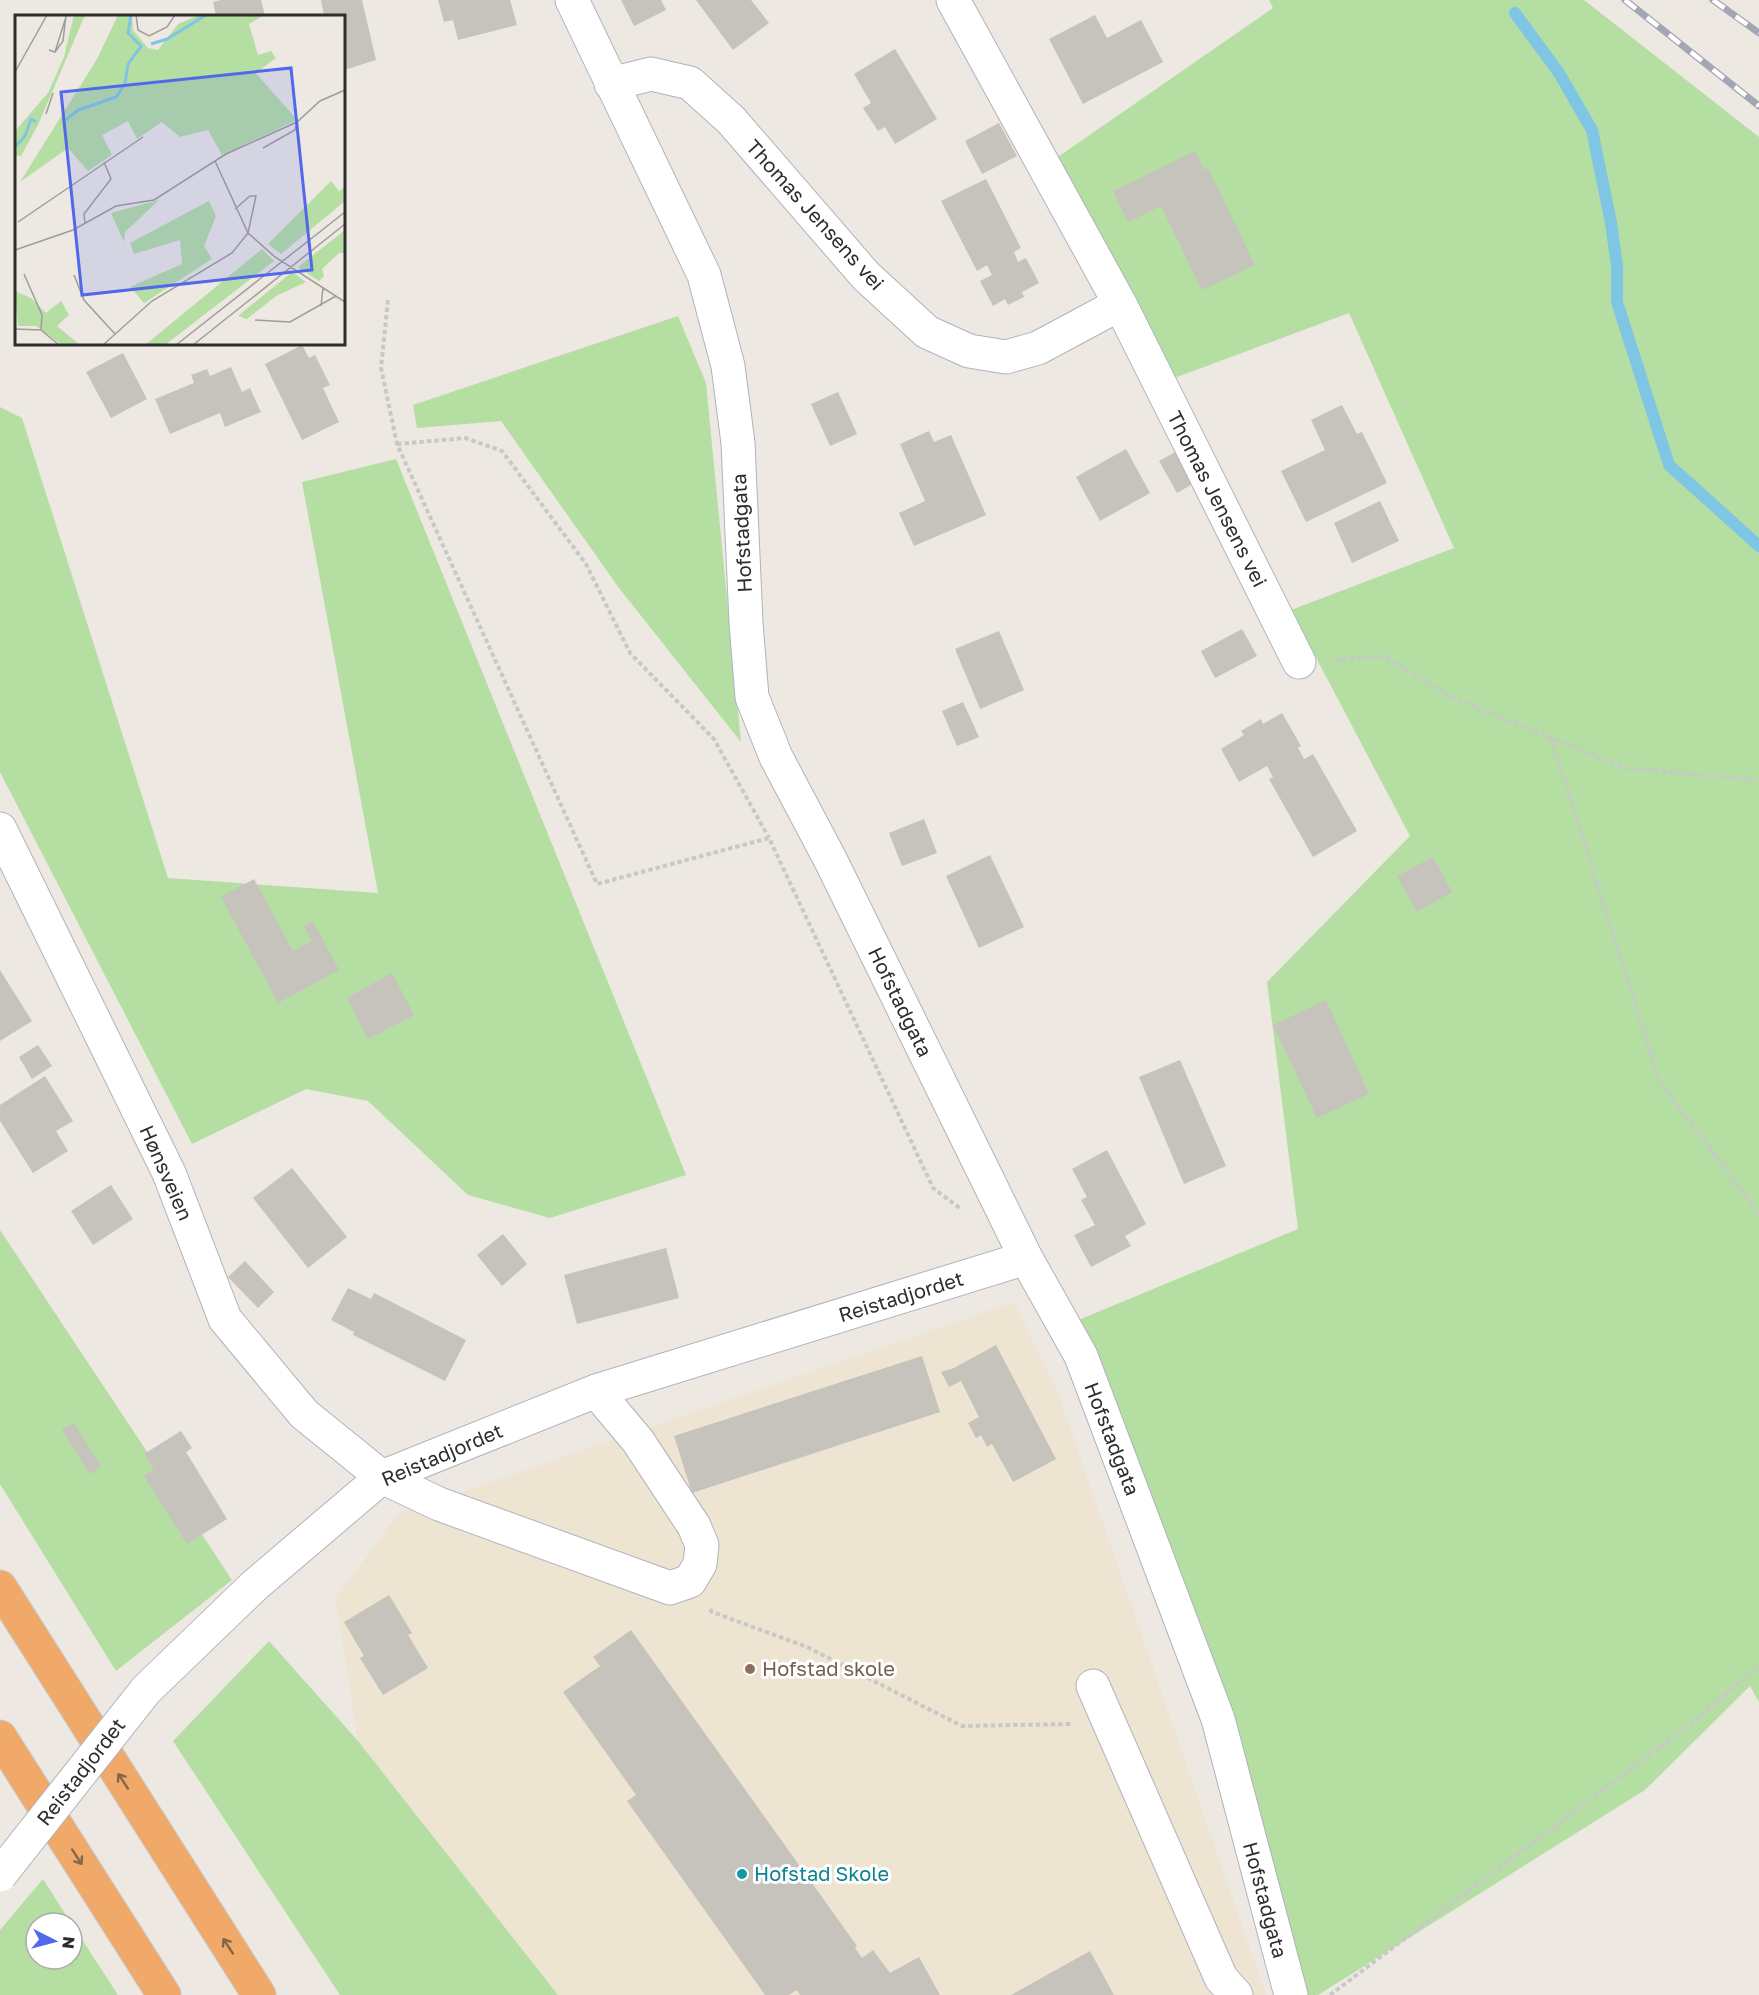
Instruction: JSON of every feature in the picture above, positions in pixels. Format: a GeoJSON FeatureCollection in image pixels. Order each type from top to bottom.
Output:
{"type":"FeatureCollection","features":[{"type":"Feature","properties":{"kind":"highway"},"geometry":{"type":"LineString","coordinates":[[0,1587],[259,1995]]}},
{"type":"Feature","properties":{"kind":"highway"},"geometry":{"type":"LineString","coordinates":[[0,1737],[164,1995]]}},
{"type":"Feature","properties":{"kind":"street","name":"Hofstadgata"},"geometry":{"type":"LineString","coordinates":[[572,0],[704,275],[728,366],[738,443],[746,623],[752,697],[776,757],[831,861],[1026,1258],[1081,1356],[1218,1719],[1291,1995]]}},
{"type":"Feature","properties":{"kind":"street","name":"Thomas Jensens vei"},"geometry":{"type":"LineString","coordinates":[[953,0],[1120,304],[1299,662]]}},
{"type":"Feature","properties":{"kind":"street","name":"Thomas Jensens vei"},"geometry":{"type":"LineString","coordinates":[[611,84],[651,74],[690,83],[731,120],[866,276],[927,332],[969,351],[1006,357],[1038,348],[1120,304]]}},
{"type":"Feature","properties":{"kind":"street","name":"Hønsveien"},"geometry":{"type":"LineString","coordinates":[[0,829],[169,1173],[225,1319],[304,1414],[382,1478],[439,1504],[670,1588],[690,1581]]}},
{"type":"Feature","properties":{"kind":"street","name":"Reistadjordet"},"geometry":{"type":"LineString","coordinates":[[0,1875],[146,1690],[254,1586],[382,1478],[596,1391],[1026,1258]]}},
{"type":"Feature","properties":{"kind":"street"},"geometry":{"type":"LineString","coordinates":[[596,1391],[638,1441],[694,1526],[702,1545],[700,1564],[690,1581]]}},
{"type":"Feature","properties":{"kind":"street"},"geometry":{"type":"LineString","coordinates":[[1093,1686],[1221,1978],[1236,1995]]}},
{"type":"Feature","properties":{"kind":"path"},"geometry":{"type":"LineString","coordinates":[[388,300],[381,368],[397,444],[597,884],[769,838]]}},
{"type":"Feature","properties":{"kind":"path"},"geometry":{"type":"LineString","coordinates":[[397,444],[465,438],[502,452],[586,564],[630,652],[714,740],[769,838],[933,1188],[970,1216]]}},
{"type":"Feature","properties":{"kind":"path"},"geometry":{"type":"LineString","coordinates":[[1299,662],[1384,656],[1451,697],[1625,768],[1759,780]]}},
{"type":"Feature","properties":{"kind":"path"},"geometry":{"type":"LineString","coordinates":[[1551,737],[1659,1080],[1759,1214]]}},
{"type":"Feature","properties":{"kind":"path"},"geometry":{"type":"LineString","coordinates":[[690,1581],[712,1612],[807,1647],[962,1726],[1110,1723]]}},
{"type":"Feature","properties":{"kind":"path"},"geometry":{"type":"LineString","coordinates":[[1330,1995],[1692,1723],[1759,1666]]}},
{"type":"Feature","properties":{"kind":"shaded area","name":"Hofstad skole"},"geometry":{"type":"Polygon","coordinates":[[[1014,1302],[1057,1390],[1266,1995],[558,1995],[358,1741],[336,1598],[398,1514],[1014,1302]]]}},
{"type":"Feature","properties":{"kind":"green space"},"geometry":{"type":"Polygon","coordinates":[[[1269,0],[1584,0],[1759,137],[1759,1702],[1750,1686],[1645,1790],[1318,1995],[1304,1995],[1076,1321],[1298,1229],[1267,982],[1410,836],[1291,610],[1454,548],[1349,313],[1169,380],[1055,159],[1273,8],[1269,0]]]}},
{"type":"Feature","properties":{"kind":"green space"},"geometry":{"type":"Polygon","coordinates":[[[678,316],[706,383],[741,742],[619,588],[501,421],[417,428],[413,405],[678,316]]]}},
{"type":"Feature","properties":{"kind":"green space"},"geometry":{"type":"Polygon","coordinates":[[[0,407],[22,418],[168,878],[378,893],[302,482],[396,459],[686,1175],[550,1218],[468,1195],[368,1101],[306,1089],[192,1144],[0,772],[0,407]]]}},
{"type":"Feature","properties":{"kind":"green space"},"geometry":{"type":"Polygon","coordinates":[[[0,1230],[232,1580],[116,1671],[0,1484],[0,1230]]]}},
{"type":"Feature","properties":{"kind":"green space"},"geometry":{"type":"Polygon","coordinates":[[[269,1641],[358,1741],[558,1995],[340,1995],[173,1741],[269,1641]]]}},
{"type":"Feature","properties":{"kind":"green space"},"geometry":{"type":"Polygon","coordinates":[[[43,1879],[63,1911],[24,1911],[24,1971],[84,1971],[84,1943],[118,1995],[0,1995],[0,1930],[43,1879]]]}},
{"type":"Feature","properties":{"kind":"building"},"geometry":{"type":"Polygon","coordinates":[[[261,0],[265,15],[216,15],[213,2],[261,0]]]}},
{"type":"Feature","properties":{"kind":"building"},"geometry":{"type":"Polygon","coordinates":[[[321,0],[362,0],[376,60],[345,70],[345,15],[324,15],[321,0]]]}},
{"type":"Feature","properties":{"kind":"building"},"geometry":{"type":"Polygon","coordinates":[[[438,0],[510,0],[517,25],[458,40],[453,20],[444,22],[438,0]]]}},
{"type":"Feature","properties":{"kind":"building"},"geometry":{"type":"Polygon","coordinates":[[[621,0],[661,0],[666,10],[634,26],[621,0]]]}},
{"type":"Feature","properties":{"kind":"building"},"geometry":{"type":"Polygon","coordinates":[[[696,0],[751,0],[769,23],[733,50],[696,0]]]}},
{"type":"Feature","properties":{"kind":"building"},"geometry":{"type":"Polygon","coordinates":[[[1095,15],[1107,38],[1141,20],[1163,62],[1083,104],[1049,39],[1095,15]]]}},
{"type":"Feature","properties":{"kind":"building"},"geometry":{"type":"Polygon","coordinates":[[[895,49],[937,119],[895,144],[885,127],[878,131],[863,108],[871,103],[854,74],[895,49]]]}},
{"type":"Feature","properties":{"kind":"building"},"geometry":{"type":"Polygon","coordinates":[[[999,123],[1017,156],[982,174],[965,141],[999,123]]]}},
{"type":"Feature","properties":{"kind":"building"},"geometry":{"type":"Polygon","coordinates":[[[1195,151],[1204,170],[1208,168],[1255,265],[1202,290],[1161,206],[1128,222],[1113,191],[1195,151]]]}},
{"type":"Feature","properties":{"kind":"building"},"geometry":{"type":"Polygon","coordinates":[[[986,179],[1021,248],[1014,252],[1018,262],[1026,258],[1039,283],[1022,292],[1024,297],[1008,305],[1005,299],[993,306],[980,281],[992,275],[987,265],[977,271],[941,201],[986,179]]]}},
{"type":"Feature","properties":{"kind":"building"},"geometry":{"type":"Polygon","coordinates":[[[302,345],[309,358],[315,355],[330,385],[323,388],[339,422],[302,440],[265,364],[302,345]]]}},
{"type":"Feature","properties":{"kind":"building"},"geometry":{"type":"Polygon","coordinates":[[[123,353],[147,399],[111,418],[86,372],[123,353]]]}},
{"type":"Feature","properties":{"kind":"building"},"geometry":{"type":"Polygon","coordinates":[[[231,367],[242,392],[250,388],[261,412],[225,427],[220,413],[170,434],[155,399],[194,383],[191,375],[207,369],[210,376],[231,367]]]}},
{"type":"Feature","properties":{"kind":"building"},"geometry":{"type":"Polygon","coordinates":[[[838,392],[857,434],[830,446],[811,404],[838,392]]]}},
{"type":"Feature","properties":{"kind":"building"},"geometry":{"type":"Polygon","coordinates":[[[1342,405],[1357,434],[1362,432],[1387,483],[1306,522],[1281,471],[1325,450],[1311,420],[1342,405]]]}},
{"type":"Feature","properties":{"kind":"building"},"geometry":{"type":"Polygon","coordinates":[[[929,431],[934,442],[951,435],[986,515],[914,546],[899,513],[925,501],[900,444],[929,431]]]}},
{"type":"Feature","properties":{"kind":"building"},"geometry":{"type":"Polygon","coordinates":[[[1126,449],[1150,493],[1100,521],[1076,477],[1126,449]]]}},
{"type":"Feature","properties":{"kind":"building"},"geometry":{"type":"Polygon","coordinates":[[[1179,450],[1196,482],[1177,493],[1159,461],[1179,450]]]}},
{"type":"Feature","properties":{"kind":"building"},"geometry":{"type":"Polygon","coordinates":[[[1380,501],[1399,541],[1352,563],[1334,523],[1380,501]]]}},
{"type":"Feature","properties":{"kind":"building"},"geometry":{"type":"Polygon","coordinates":[[[1242,629],[1257,656],[1215,678],[1201,651],[1242,629]]]}},
{"type":"Feature","properties":{"kind":"building"},"geometry":{"type":"Polygon","coordinates":[[[999,631],[1024,690],[980,709],[955,649],[999,631]]]}},
{"type":"Feature","properties":{"kind":"building"},"geometry":{"type":"Polygon","coordinates":[[[963,702],[979,737],[957,746],[942,711],[963,702]]]}},
{"type":"Feature","properties":{"kind":"building"},"geometry":{"type":"Polygon","coordinates":[[[1282,713],[1301,746],[1298,748],[1304,759],[1313,754],[1357,831],[1313,857],[1269,779],[1273,777],[1267,766],[1239,782],[1221,749],[1244,735],[1241,731],[1261,719],[1263,724],[1282,713]]]}},
{"type":"Feature","properties":{"kind":"building"},"geometry":{"type":"Polygon","coordinates":[[[924,819],[937,853],[902,866],[889,833],[924,819]]]}},
{"type":"Feature","properties":{"kind":"building"},"geometry":{"type":"Polygon","coordinates":[[[990,855],[1024,927],[979,948],[946,876],[990,855]]]}},
{"type":"Feature","properties":{"kind":"building"},"geometry":{"type":"Polygon","coordinates":[[[1433,857],[1452,892],[1417,912],[1397,876],[1433,857]]]}},
{"type":"Feature","properties":{"kind":"building"},"geometry":{"type":"Polygon","coordinates":[[[254,879],[293,951],[312,941],[304,926],[313,921],[339,970],[278,1003],[221,897],[254,879]]]}},
{"type":"Feature","properties":{"kind":"building"},"geometry":{"type":"Polygon","coordinates":[[[0,970],[32,1021],[0,1041],[0,970]]]}},
{"type":"Feature","properties":{"kind":"building"},"geometry":{"type":"Polygon","coordinates":[[[392,973],[414,1015],[368,1039],[347,998],[392,973]]]}},
{"type":"Feature","properties":{"kind":"building"},"geometry":{"type":"Polygon","coordinates":[[[1326,1000],[1369,1094],[1317,1118],[1273,1025],[1326,1000]]]}},
{"type":"Feature","properties":{"kind":"building"},"geometry":{"type":"Polygon","coordinates":[[[38,1045],[52,1066],[32,1079],[19,1057],[38,1045]]]}},
{"type":"Feature","properties":{"kind":"building"},"geometry":{"type":"Polygon","coordinates":[[[1180,1060],[1226,1166],[1184,1184],[1139,1077],[1180,1060]]]}},
{"type":"Feature","properties":{"kind":"building"},"geometry":{"type":"Polygon","coordinates":[[[45,1076],[73,1121],[56,1131],[68,1151],[33,1173],[0,1121],[0,1105],[45,1076]]]}},
{"type":"Feature","properties":{"kind":"building"},"geometry":{"type":"Polygon","coordinates":[[[1107,1150],[1146,1224],[1125,1236],[1131,1246],[1091,1267],[1074,1235],[1095,1225],[1081,1200],[1087,1197],[1072,1169],[1107,1150]]]}},
{"type":"Feature","properties":{"kind":"building"},"geometry":{"type":"Polygon","coordinates":[[[292,1168],[347,1237],[308,1268],[253,1198],[292,1168]]]}},
{"type":"Feature","properties":{"kind":"building"},"geometry":{"type":"Polygon","coordinates":[[[111,1185],[133,1219],[93,1245],[71,1211],[111,1185]]]}},
{"type":"Feature","properties":{"kind":"building"},"geometry":{"type":"Polygon","coordinates":[[[503,1234],[527,1264],[502,1286],[477,1255],[503,1234]]]}},
{"type":"Feature","properties":{"kind":"building"},"geometry":{"type":"Polygon","coordinates":[[[666,1248],[679,1298],[577,1324],[564,1275],[666,1248]]]}},
{"type":"Feature","properties":{"kind":"building"},"geometry":{"type":"Polygon","coordinates":[[[245,1261],[274,1292],[258,1308],[228,1277],[245,1261]]]}},
{"type":"Feature","properties":{"kind":"building"},"geometry":{"type":"Polygon","coordinates":[[[348,1288],[371,1299],[374,1293],[466,1340],[445,1381],[353,1335],[354,1332],[331,1320],[348,1288]]]}},
{"type":"Feature","properties":{"kind":"building"},"geometry":{"type":"Polygon","coordinates":[[[996,1345],[1056,1459],[1013,1482],[992,1444],[987,1447],[981,1435],[976,1438],[968,1423],[979,1417],[961,1381],[949,1387],[941,1372],[954,1368],[996,1345]]]}},
{"type":"Feature","properties":{"kind":"building"},"geometry":{"type":"Polygon","coordinates":[[[922,1356],[940,1412],[692,1493],[674,1436],[922,1356]]]}},
{"type":"Feature","properties":{"kind":"building"},"geometry":{"type":"Polygon","coordinates":[[[74,1423],[101,1467],[90,1474],[62,1430],[74,1423]]]}},
{"type":"Feature","properties":{"kind":"building"},"geometry":{"type":"Polygon","coordinates":[[[181,1431],[192,1448],[186,1452],[227,1519],[187,1544],[144,1476],[154,1470],[144,1454],[181,1431]]]}},
{"type":"Feature","properties":{"kind":"building"},"geometry":{"type":"Polygon","coordinates":[[[389,1595],[412,1633],[408,1635],[428,1668],[383,1695],[360,1658],[364,1656],[344,1622],[389,1595]]]}},
{"type":"Feature","properties":{"kind":"building","name":"Hofstad Skole"},"geometry":{"type":"Polygon","coordinates":[[[631,1630],[857,1946],[855,1948],[862,1958],[873,1950],[890,1973],[919,1957],[940,1995],[800,1995],[797,1990],[789,1995],[765,1995],[627,1801],[636,1795],[563,1692],[600,1666],[593,1657],[631,1630]]]}},
{"type":"Feature","properties":{"kind":"building"},"geometry":{"type":"Polygon","coordinates":[[[1090,1951],[1114,1995],[1011,1995],[1090,1951]]]}},
{"type":"Feature","properties":{"kind":"waterway"},"geometry":{"type":"LineString","coordinates":[[1515,13],[1559,73],[1592,130],[1611,223],[1617,266],[1617,302],[1669,465],[1759,546]]}},
{"type":"Feature","properties":{"kind":"railway"},"geometry":{"type":"LineString","coordinates":[[1625,0],[1759,106]]}},
{"type":"Feature","properties":{"kind":"railway"},"geometry":{"type":"LineString","coordinates":[[1713,0],[1759,33]]}},
{"type":"Feature","properties":{"kind":"place","name":"Hofstad skole"},"geometry":{"type":"Point","coordinates":[750,1669]}},
{"type":"Feature","properties":{"kind":"place","name":"Hofstad Skole"},"geometry":{"type":"Point","coordinates":[742,1874]}}]}
